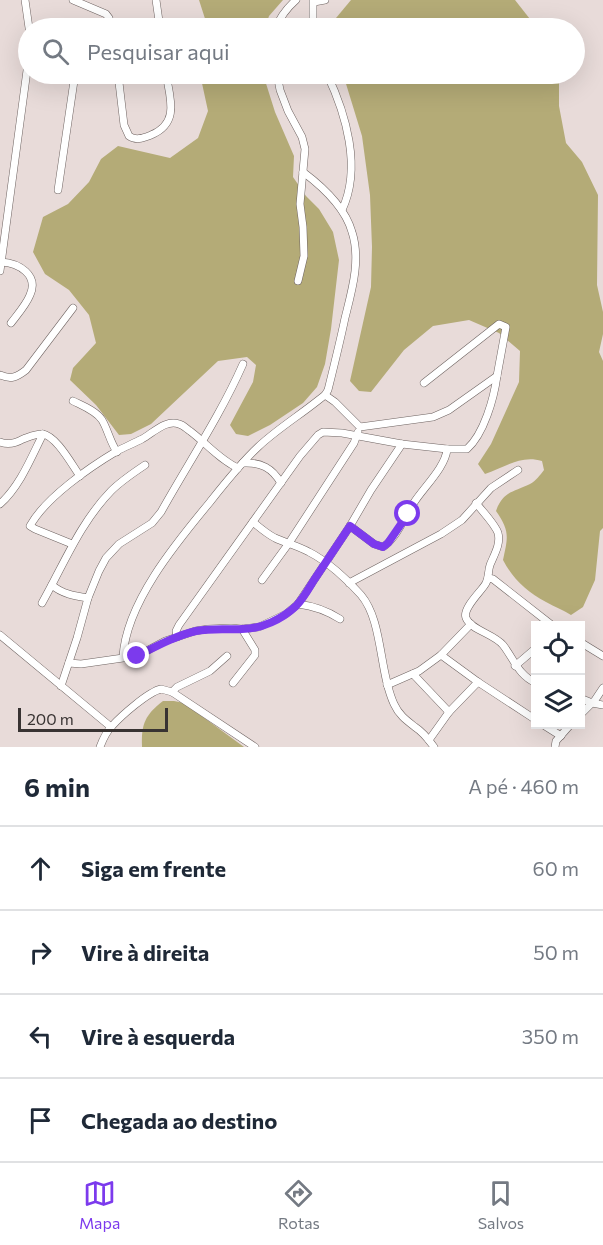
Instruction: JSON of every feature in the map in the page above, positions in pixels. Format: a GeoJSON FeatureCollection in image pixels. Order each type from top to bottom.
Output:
{"type":"FeatureCollection","features":[{"type":"Feature","properties":{"kind":"street"},"geometry":{"type":"LineString","coordinates":[[25,0],[28,18]]}},
{"type":"Feature","properties":{"kind":"street"},"geometry":{"type":"LineString","coordinates":[[73,0],[106,14],[109,18]]}},
{"type":"Feature","properties":{"kind":"street"},"geometry":{"type":"LineString","coordinates":[[156,0],[159,18]]}},
{"type":"Feature","properties":{"kind":"street"},"geometry":{"type":"LineString","coordinates":[[281,18],[296,0]]}},
{"type":"Feature","properties":{"kind":"street"},"geometry":{"type":"LineString","coordinates":[[313,18],[313,1],[325,0]]}},
{"type":"Feature","properties":{"kind":"street"},"geometry":{"type":"LineString","coordinates":[[0,271],[2,237],[25,84]]}},
{"type":"Feature","properties":{"kind":"street"},"geometry":{"type":"LineString","coordinates":[[58,190],[74,84]]}},
{"type":"Feature","properties":{"kind":"street"},"geometry":{"type":"LineString","coordinates":[[119,84],[124,125],[129,136],[137,139],[158,132],[165,127],[170,118],[167,84]]}},
{"type":"Feature","properties":{"kind":"street"},"geometry":{"type":"LineString","coordinates":[[279,84],[305,148],[300,204],[304,256],[298,281]]}},
{"type":"Feature","properties":{"kind":"street"},"geometry":{"type":"LineString","coordinates":[[331,84],[348,136],[351,159],[351,182],[342,210]]}},
{"type":"Feature","properties":{"kind":"street"},"geometry":{"type":"LineString","coordinates":[[123,657],[130,622],[150,583],[190,526],[240,465],[259,446],[325,395],[328,390],[354,279],[355,250],[352,231],[342,210],[325,190],[303,172]]}},
{"type":"Feature","properties":{"kind":"street"},"geometry":{"type":"LineString","coordinates":[[1,257],[21,267],[28,274],[32,283],[28,299],[11,323]]}},
{"type":"Feature","properties":{"kind":"street"},"geometry":{"type":"LineString","coordinates":[[0,375],[14,378],[26,370],[73,308]]}},
{"type":"Feature","properties":{"kind":"street"},"geometry":{"type":"LineString","coordinates":[[177,637],[176,631],[179,625],[300,456],[318,435],[323,432],[342,433],[402,444],[447,449],[467,449],[474,443],[496,388],[506,327],[500,324],[424,382]]}},
{"type":"Feature","properties":{"kind":"street"},"geometry":{"type":"LineString","coordinates":[[61,686],[88,598],[106,558],[118,544],[152,523],[161,512],[231,392],[243,364]]}},
{"type":"Feature","properties":{"kind":"street"},"geometry":{"type":"LineString","coordinates":[[360,427],[433,417],[449,410],[498,376]]}},
{"type":"Feature","properties":{"kind":"street"},"geometry":{"type":"LineString","coordinates":[[325,395],[360,427]]}},
{"type":"Feature","properties":{"kind":"street"},"geometry":{"type":"LineString","coordinates":[[74,401],[97,414],[103,421],[117,452]]}},
{"type":"Feature","properties":{"kind":"street"},"geometry":{"type":"LineString","coordinates":[[72,544],[30,526],[41,509],[80,476],[159,427],[170,423],[178,423],[231,465],[253,462],[262,465],[276,474],[281,483]]}},
{"type":"Feature","properties":{"kind":"street"},"geometry":{"type":"LineString","coordinates":[[262,580],[354,443],[360,427]]}},
{"type":"Feature","properties":{"kind":"street"},"geometry":{"type":"LineString","coordinates":[[0,442],[6,444],[18,442],[43,434],[58,444],[80,476]]}},
{"type":"Feature","properties":{"kind":"street"},"geometry":{"type":"LineString","coordinates":[[0,504],[7,498],[24,471],[43,434]]}},
{"type":"Feature","properties":{"kind":"street"},"geometry":{"type":"LineString","coordinates":[[69,663],[81,664],[137,656],[177,637],[208,629],[259,627],[286,614],[298,604],[402,444]]}},
{"type":"Feature","properties":{"kind":"street"},"geometry":{"type":"LineString","coordinates":[[350,526],[374,544],[383,547],[442,463],[447,455],[447,449]]}},
{"type":"Feature","properties":{"kind":"street"},"geometry":{"type":"LineString","coordinates":[[42,603],[82,529],[111,491],[145,465]]}},
{"type":"Feature","properties":{"kind":"street"},"geometry":{"type":"LineString","coordinates":[[349,583],[441,534],[462,520],[491,488],[518,470]]}},
{"type":"Feature","properties":{"kind":"street"},"geometry":{"type":"LineString","coordinates":[[476,503],[498,534],[498,546],[485,585],[465,611],[465,617],[471,624],[497,638],[515,666],[531,680]]}},
{"type":"Feature","properties":{"kind":"street"},"geometry":{"type":"LineString","coordinates":[[253,522],[265,532],[326,562],[362,596],[371,611],[381,649],[382,668],[398,712],[434,747]]}},
{"type":"Feature","properties":{"kind":"street"},"geometry":{"type":"LineString","coordinates":[[488,578],[493,579],[547,621]]}},
{"type":"Feature","properties":{"kind":"street"},"geometry":{"type":"LineString","coordinates":[[52,585],[57,590],[88,598]]}},
{"type":"Feature","properties":{"kind":"street"},"geometry":{"type":"LineString","coordinates":[[298,604],[320,608],[340,620]]}},
{"type":"Feature","properties":{"kind":"street"},"geometry":{"type":"LineString","coordinates":[[387,686],[413,674],[441,655],[471,624]]}},
{"type":"Feature","properties":{"kind":"street"},"geometry":{"type":"LineString","coordinates":[[232,683],[255,655],[255,650],[242,629]]}},
{"type":"Feature","properties":{"kind":"street"},"geometry":{"type":"LineString","coordinates":[[0,635],[111,727]]}},
{"type":"Feature","properties":{"kind":"street"},"geometry":{"type":"LineString","coordinates":[[585,645],[603,656]]}},
{"type":"Feature","properties":{"kind":"street"},"geometry":{"type":"LineString","coordinates":[[515,666],[531,652]]}},
{"type":"Feature","properties":{"kind":"street"},"geometry":{"type":"LineString","coordinates":[[441,655],[531,717]]}},
{"type":"Feature","properties":{"kind":"street"},"geometry":{"type":"LineString","coordinates":[[172,692],[210,670],[227,656]]}},
{"type":"Feature","properties":{"kind":"street"},"geometry":{"type":"LineString","coordinates":[[413,674],[449,712]]}},
{"type":"Feature","properties":{"kind":"street"},"geometry":{"type":"LineString","coordinates":[[429,740],[449,712],[478,682]]}},
{"type":"Feature","properties":{"kind":"street"},"geometry":{"type":"LineString","coordinates":[[585,710],[603,688]]}},
{"type":"Feature","properties":{"kind":"street"},"geometry":{"type":"LineString","coordinates":[[100,747],[111,727],[156,690],[161,689],[172,692],[255,747]]}},
{"type":"Feature","properties":{"kind":"street"},"geometry":{"type":"LineString","coordinates":[[585,700],[603,705]]}},
{"type":"Feature","properties":{"kind":"street"},"geometry":{"type":"LineString","coordinates":[[550,729],[561,736]]}},
{"type":"Feature","properties":{"kind":"street"},"geometry":{"type":"LineString","coordinates":[[555,747],[556,741],[567,729]]}},
{"type":"Feature","properties":{"kind":"shaded area"},"geometry":{"type":"Polygon","coordinates":[[[199,0],[283,0],[268,18],[205,18],[199,0]]]}},
{"type":"Feature","properties":{"kind":"shaded area"},"geometry":{"type":"Polygon","coordinates":[[[351,0],[515,0],[529,18],[336,18],[351,0]]]}},
{"type":"Feature","properties":{"kind":"shaded area"},"geometry":{"type":"Polygon","coordinates":[[[202,84],[266,84],[275,112],[294,156],[293,177],[306,196],[319,209],[333,232],[339,260],[325,364],[317,387],[303,403],[270,425],[248,436],[236,434],[230,425],[253,382],[256,365],[247,357],[218,361],[151,424],[131,434],[119,435],[96,405],[70,380],[73,368],[96,343],[89,315],[69,290],[45,274],[33,252],[43,217],[68,204],[89,182],[101,159],[118,146],[170,158],[198,138],[208,111],[202,84]]]}},
{"type":"Feature","properties":{"kind":"shaded area"},"geometry":{"type":"Polygon","coordinates":[[[346,84],[559,84],[559,106],[566,143],[582,162],[598,195],[597,285],[603,312],[603,334],[599,352],[603,361],[603,528],[600,531],[595,580],[583,607],[571,615],[527,589],[511,573],[503,560],[507,534],[496,511],[502,499],[538,478],[544,470],[542,461],[520,461],[485,474],[478,464],[491,444],[519,382],[520,351],[499,333],[469,320],[433,326],[404,350],[371,392],[359,391],[350,381],[371,287],[370,195],[362,136],[346,84]]]}},
{"type":"Feature","properties":{"kind":"shaded area"},"geometry":{"type":"Polygon","coordinates":[[[163,701],[184,703],[244,747],[142,747],[145,721],[163,701]]]}},
{"type":"Feature","properties":{"kind":"route"},"geometry":{"type":"LineString","coordinates":[[137,656],[165,641],[195,631],[259,627],[271,622],[298,604],[350,526],[374,544],[383,547],[408,514]]}}]}
